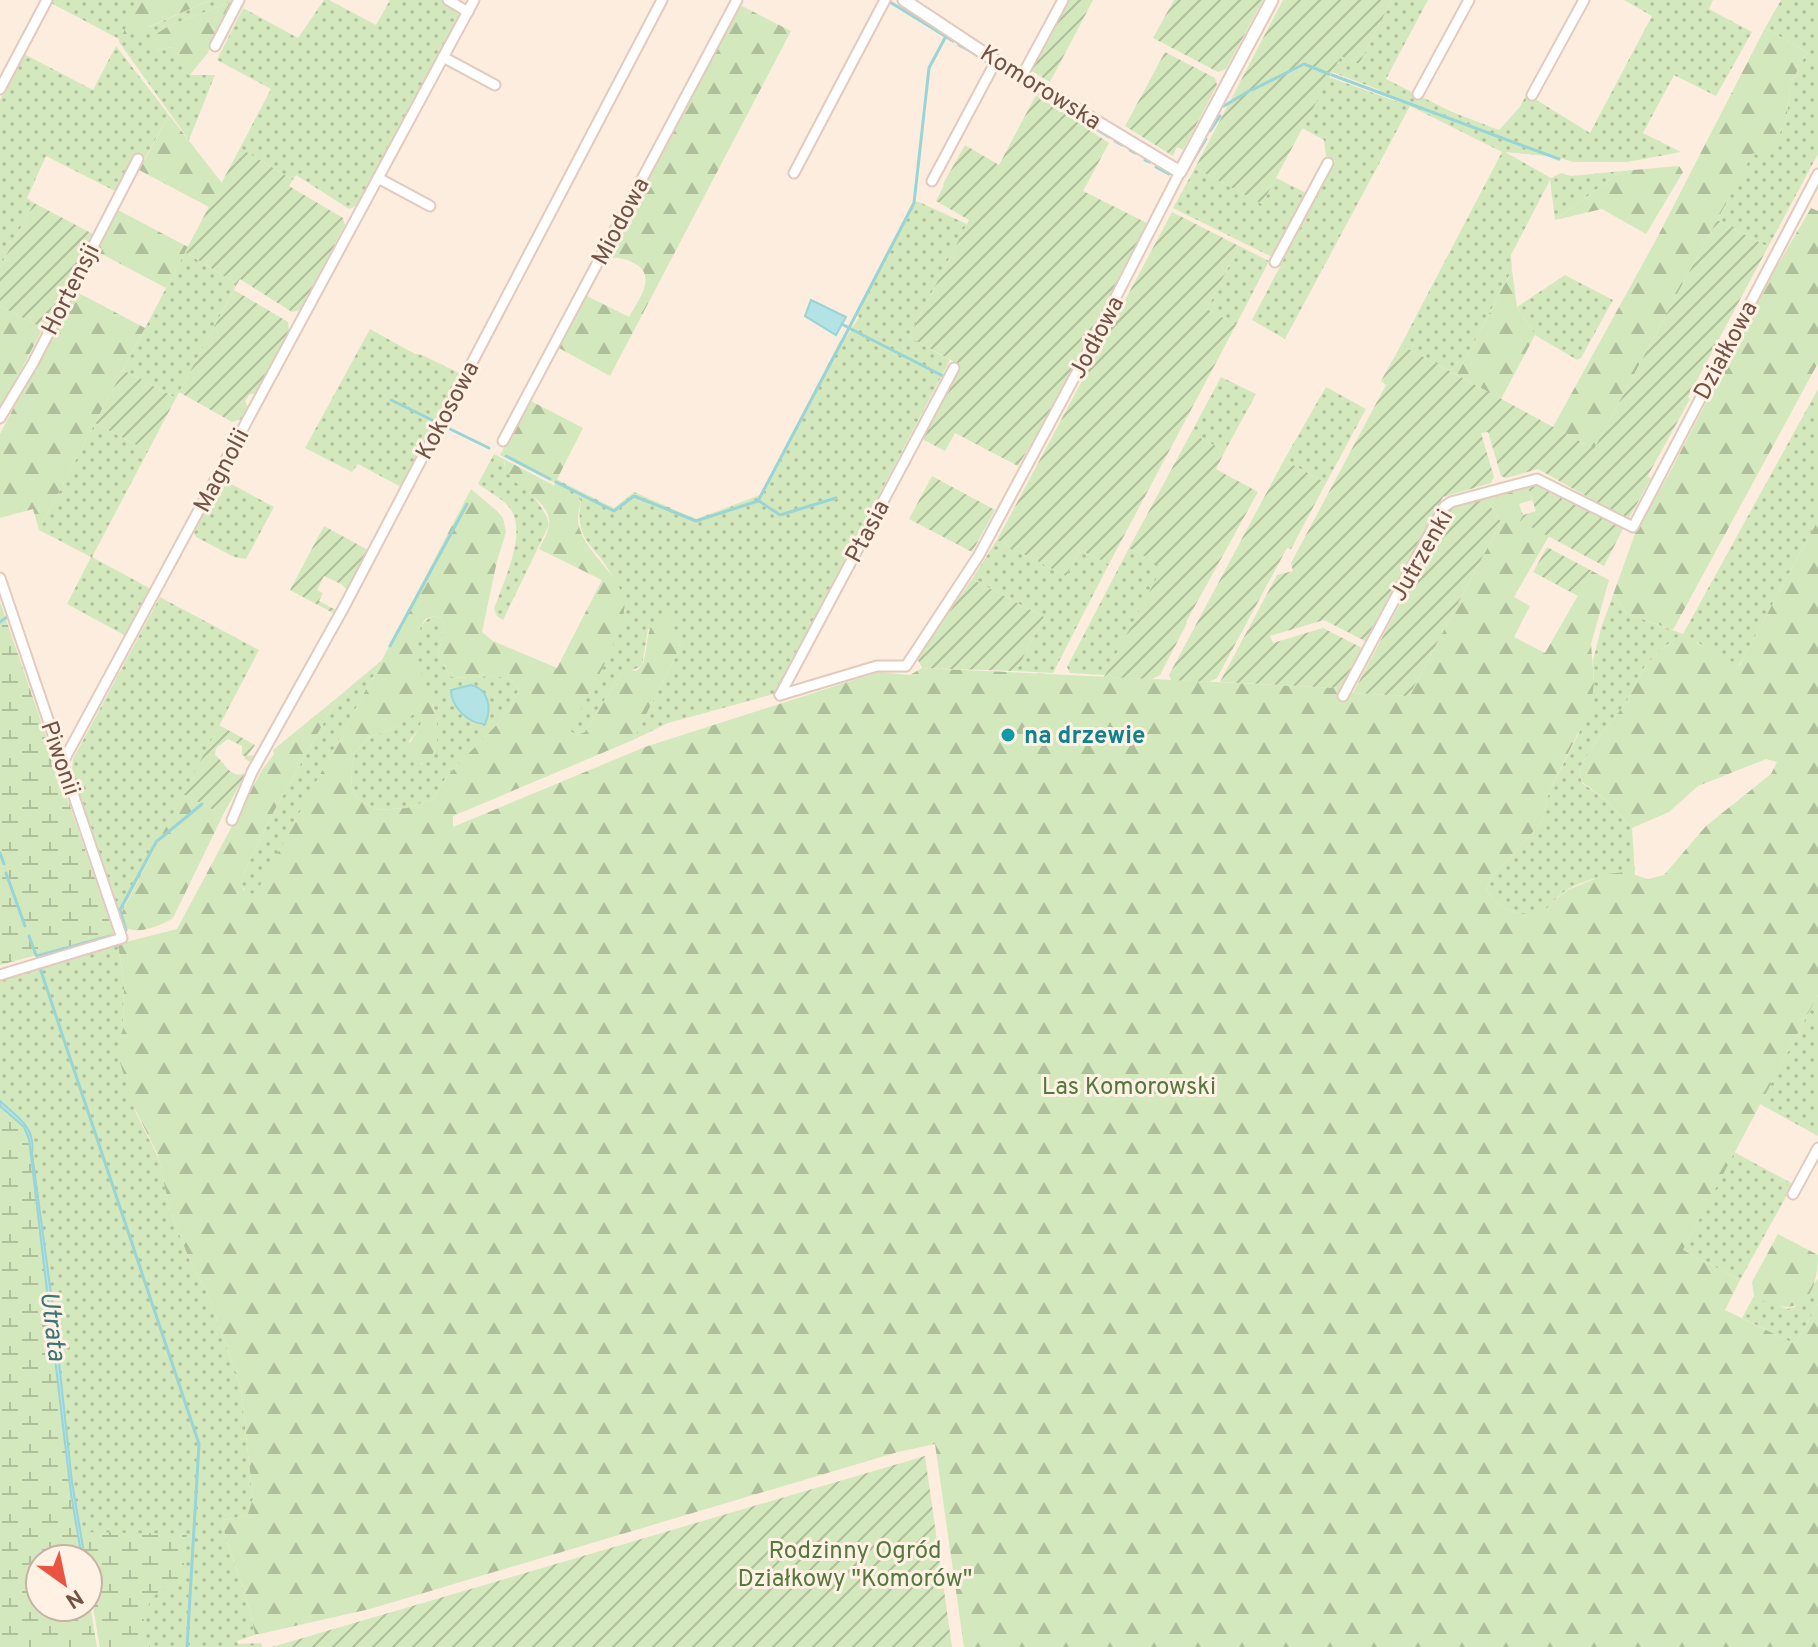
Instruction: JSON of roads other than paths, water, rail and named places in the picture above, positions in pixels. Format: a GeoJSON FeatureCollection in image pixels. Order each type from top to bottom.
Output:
{"type":"FeatureCollection","features":[{"type":"Feature","properties":{"kind":"street"},"geometry":{"type":"LineString","coordinates":[[0,89],[47,0]]}},
{"type":"Feature","properties":{"kind":"street"},"geometry":{"type":"LineString","coordinates":[[215,46],[239,0]]}},
{"type":"Feature","properties":{"kind":"street"},"geometry":{"type":"LineString","coordinates":[[448,0],[468,12]]}},
{"type":"Feature","properties":{"kind":"street","name":"Magnolii"},"geometry":{"type":"LineString","coordinates":[[63,762],[474,0]]}},
{"type":"Feature","properties":{"kind":"street","name":"Kokosowa"},"geometry":{"type":"LineString","coordinates":[[232,820],[252,772],[344,607],[662,0]]}},
{"type":"Feature","properties":{"kind":"street","name":"Miodowa"},"geometry":{"type":"LineString","coordinates":[[503,441],[737,0]]}},
{"type":"Feature","properties":{"kind":"street"},"geometry":{"type":"LineString","coordinates":[[794,173],[885,0]]}},
{"type":"Feature","properties":{"kind":"street","name":"Komorowska"},"geometry":{"type":"LineString","coordinates":[[904,0],[996,61],[1180,172]]}},
{"type":"Feature","properties":{"kind":"street"},"geometry":{"type":"LineString","coordinates":[[1022,76],[1063,0]]}},
{"type":"Feature","properties":{"kind":"street","name":"Jodłowa"},"geometry":{"type":"LineString","coordinates":[[780,695],[877,666],[906,666],[979,555],[1272,0]]}},
{"type":"Feature","properties":{"kind":"street"},"geometry":{"type":"LineString","coordinates":[[1418,94],[1469,0]]}},
{"type":"Feature","properties":{"kind":"street"},"geometry":{"type":"LineString","coordinates":[[1532,95],[1584,0]]}},
{"type":"Feature","properties":{"kind":"street"},"geometry":{"type":"LineString","coordinates":[[443,57],[495,85]]}},
{"type":"Feature","properties":{"kind":"street"},"geometry":{"type":"LineString","coordinates":[[932,181],[996,61]]}},
{"type":"Feature","properties":{"kind":"street","name":"Hortensji"},"geometry":{"type":"LineString","coordinates":[[0,418],[33,363],[138,159]]}},
{"type":"Feature","properties":{"kind":"street"},"geometry":{"type":"LineString","coordinates":[[1275,262],[1328,163]]}},
{"type":"Feature","properties":{"kind":"street","name":"Działkowa"},"geometry":{"type":"LineString","coordinates":[[1633,527],[1818,174]]}},
{"type":"Feature","properties":{"kind":"street"},"geometry":{"type":"LineString","coordinates":[[378,178],[430,206]]}},
{"type":"Feature","properties":{"kind":"street","name":"Ptasia"},"geometry":{"type":"LineString","coordinates":[[780,695],[954,368]]}},
{"type":"Feature","properties":{"kind":"street","name":"Jutrzenki"},"geometry":{"type":"LineString","coordinates":[[1343,696],[1444,507],[1451,502],[1537,479],[1633,527]]}},
{"type":"Feature","properties":{"kind":"street","name":"Piwonii"},"geometry":{"type":"LineString","coordinates":[[0,578],[122,938],[0,975]]}},
{"type":"Feature","properties":{"kind":"street"},"geometry":{"type":"LineString","coordinates":[[1793,1194],[1818,1148]]}},
{"type":"Feature","properties":{"kind":"water"},"geometry":{"type":"Polygon","coordinates":[[[811,300],[846,317],[836,335],[805,316],[811,300]]]}},
{"type":"Feature","properties":{"kind":"water"},"geometry":{"type":"Polygon","coordinates":[[[471,685],[482,691],[487,700],[485,724],[467,718],[454,702],[451,690],[471,685]]]}},
{"type":"Feature","properties":{"kind":"water","name":"Utrata"},"geometry":{"type":"Polygon","coordinates":[[[0,1101],[24,1123],[31,1136],[72,1482],[82,1543],[79,1543],[71,1494],[29,1139],[24,1127],[0,1106],[0,1101]]]}},
{"type":"Feature","properties":{"kind":"waterway"},"geometry":{"type":"LineString","coordinates":[[890,2],[953,41]]}},
{"type":"Feature","properties":{"kind":"waterway"},"geometry":{"type":"LineString","coordinates":[[842,324],[849,328],[914,203],[929,68],[946,36]]}},
{"type":"Feature","properties":{"kind":"waterway"},"geometry":{"type":"LineString","coordinates":[[959,45],[979,56]]}},
{"type":"Feature","properties":{"kind":"waterway"},"geometry":{"type":"LineString","coordinates":[[1252,90],[1304,64],[1329,74]]}},
{"type":"Feature","properties":{"kind":"waterway"},"geometry":{"type":"LineString","coordinates":[[1332,75],[1559,159]]}},
{"type":"Feature","properties":{"kind":"waterway"},"geometry":{"type":"LineString","coordinates":[[1224,106],[1249,91]]}},
{"type":"Feature","properties":{"kind":"waterway"},"geometry":{"type":"LineString","coordinates":[[1054,102],[1088,124]]}},
{"type":"Feature","properties":{"kind":"waterway"},"geometry":{"type":"LineString","coordinates":[[1210,131],[1220,116]]}},
{"type":"Feature","properties":{"kind":"waterway"},"geometry":{"type":"LineString","coordinates":[[1096,129],[1109,137]]}},
{"type":"Feature","properties":{"kind":"waterway"},"geometry":{"type":"LineString","coordinates":[[1185,173],[1206,139]]}},
{"type":"Feature","properties":{"kind":"waterway"},"geometry":{"type":"LineString","coordinates":[[1115,141],[1122,145]]}},
{"type":"Feature","properties":{"kind":"waterway"},"geometry":{"type":"LineString","coordinates":[[1130,150],[1135,153]]}},
{"type":"Feature","properties":{"kind":"waterway"},"geometry":{"type":"LineString","coordinates":[[1145,160],[1150,162]]}},
{"type":"Feature","properties":{"kind":"waterway"},"geometry":{"type":"LineString","coordinates":[[1156,167],[1169,174]]}},
{"type":"Feature","properties":{"kind":"waterway"},"geometry":{"type":"LineString","coordinates":[[556,482],[614,511],[634,496],[696,521],[758,501],[849,328],[945,377]]}},
{"type":"Feature","properties":{"kind":"waterway"},"geometry":{"type":"LineString","coordinates":[[391,400],[434,421]]}},
{"type":"Feature","properties":{"kind":"waterway"},"geometry":{"type":"LineString","coordinates":[[448,428],[489,448]]}},
{"type":"Feature","properties":{"kind":"waterway"},"geometry":{"type":"LineString","coordinates":[[506,456],[550,479]]}},
{"type":"Feature","properties":{"kind":"waterway"},"geometry":{"type":"LineString","coordinates":[[759,501],[780,515],[836,498]]}},
{"type":"Feature","properties":{"kind":"waterway"},"geometry":{"type":"LineString","coordinates":[[390,646],[467,504]]}},
{"type":"Feature","properties":{"kind":"waterway"},"geometry":{"type":"LineString","coordinates":[[0,622],[7,617]]}},
{"type":"Feature","properties":{"kind":"waterway"},"geometry":{"type":"LineString","coordinates":[[126,930],[120,910],[156,842],[202,804]]}},
{"type":"Feature","properties":{"kind":"waterway"},"geometry":{"type":"LineString","coordinates":[[0,853],[4,864]]}},
{"type":"Feature","properties":{"kind":"waterway"},"geometry":{"type":"LineString","coordinates":[[6,873],[25,926]]}},
{"type":"Feature","properties":{"kind":"waterway"},"geometry":{"type":"LineString","coordinates":[[29,936],[36,955]]}},
{"type":"Feature","properties":{"kind":"waterway"},"geometry":{"type":"LineString","coordinates":[[37,956],[110,936]]}},
{"type":"Feature","properties":{"kind":"waterway"},"geometry":{"type":"LineString","coordinates":[[40,968],[199,1444],[187,1647]]}},
{"type":"Feature","properties":{"kind":"place","name":"na drzewie"},"geometry":{"type":"Point","coordinates":[1008,735]}},
{"type":"Feature","properties":{"kind":"park label","name":"Las Komorowski"},"geometry":{"type":"Point","coordinates":[1129,1086]}},
{"type":"Feature","properties":{"kind":"park label","name":"Rodzinny Ogród Działkowy \"Komorów\""},"geometry":{"type":"Point","coordinates":[855,1564]}}]}
